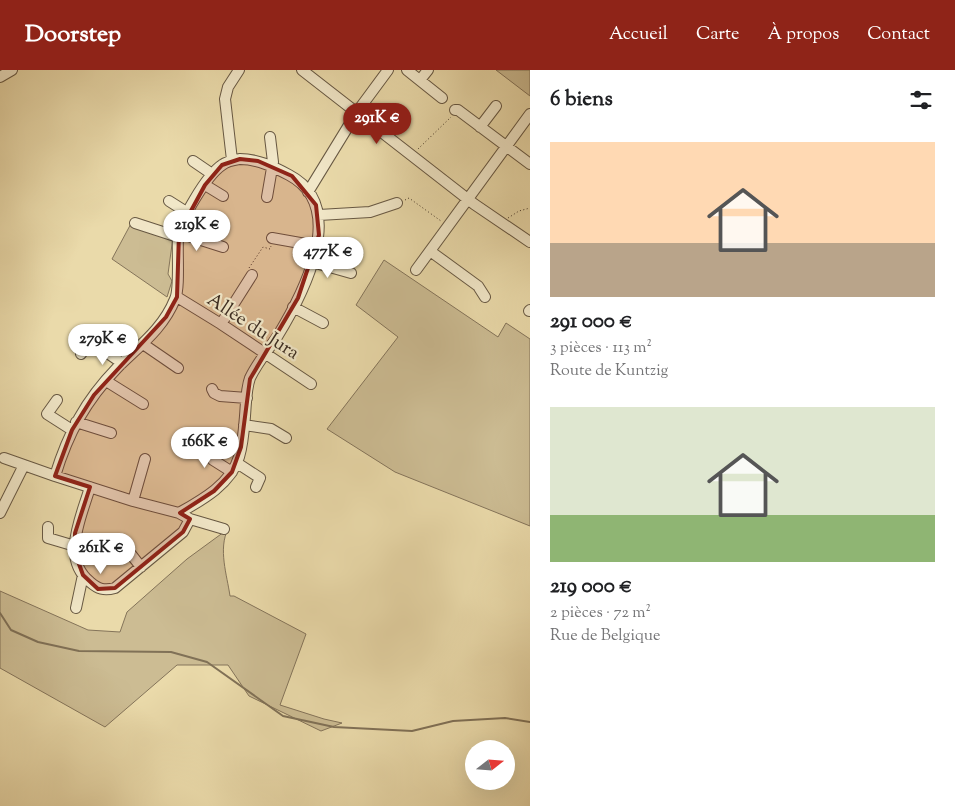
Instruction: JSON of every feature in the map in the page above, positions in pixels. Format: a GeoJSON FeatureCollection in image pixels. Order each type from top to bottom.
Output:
{"type":"FeatureCollection","features":[{"type":"Feature","properties":{"kind":"street"},"geometry":{"type":"LineString","coordinates":[[0,77],[12,70]]}},
{"type":"Feature","properties":{"kind":"street"},"geometry":{"type":"LineString","coordinates":[[232,160],[225,99],[228,87],[239,70]]}},
{"type":"Feature","properties":{"kind":"street"},"geometry":{"type":"LineString","coordinates":[[302,70],[468,199],[530,242]]}},
{"type":"Feature","properties":{"kind":"street"},"geometry":{"type":"LineString","coordinates":[[308,192],[357,112],[388,70]]}},
{"type":"Feature","properties":{"kind":"street"},"geometry":{"type":"LineString","coordinates":[[407,70],[442,98]]}},
{"type":"Feature","properties":{"kind":"street"},"geometry":{"type":"LineString","coordinates":[[420,80],[428,70]]}},
{"type":"Feature","properties":{"kind":"street"},"geometry":{"type":"LineString","coordinates":[[480,127],[496,106]]}},
{"type":"Feature","properties":{"kind":"street"},"geometry":{"type":"LineString","coordinates":[[455,110],[458,110],[530,164]]}},
{"type":"Feature","properties":{"kind":"street"},"geometry":{"type":"LineString","coordinates":[[416,270],[530,114]]}},
{"type":"Feature","properties":{"kind":"street"},"geometry":{"type":"LineString","coordinates":[[267,197],[273,162],[270,137]]}},
{"type":"Feature","properties":{"kind":"street"},"geometry":{"type":"LineString","coordinates":[[55,476],[74,426],[94,395],[166,317],[177,297],[178,235],[188,213],[205,185],[212,174],[222,165],[232,160],[250,159],[272,167],[297,180],[308,192],[316,205],[319,215],[317,246],[293,307],[250,380],[241,447],[234,468],[214,491],[180,512]]}},
{"type":"Feature","properties":{"kind":"street"},"geometry":{"type":"LineString","coordinates":[[193,161],[212,174]]}},
{"type":"Feature","properties":{"kind":"street"},"geometry":{"type":"LineString","coordinates":[[205,185],[223,196]]}},
{"type":"Feature","properties":{"kind":"street"},"geometry":{"type":"LineString","coordinates":[[169,201],[188,213]]}},
{"type":"Feature","properties":{"kind":"street"},"geometry":{"type":"LineString","coordinates":[[319,215],[370,212],[397,203]]}},
{"type":"Feature","properties":{"kind":"street"},"geometry":{"type":"LineString","coordinates":[[135,222],[223,247]]}},
{"type":"Feature","properties":{"kind":"street"},"geometry":{"type":"LineString","coordinates":[[272,238],[317,246]]}},
{"type":"Feature","properties":{"kind":"street"},"geometry":{"type":"LineString","coordinates":[[430,251],[478,286],[485,297]]}},
{"type":"Feature","properties":{"kind":"street"},"geometry":{"type":"LineString","coordinates":[[312,262],[351,274]]}},
{"type":"Feature","properties":{"kind":"street"},"geometry":{"type":"LineString","coordinates":[[221,324],[252,275]]}},
{"type":"Feature","properties":{"kind":"street","name":"Allée du Jura"},"geometry":{"type":"LineString","coordinates":[[177,297],[311,384]]}},
{"type":"Feature","properties":{"kind":"street"},"geometry":{"type":"LineString","coordinates":[[293,307],[323,323]]}},
{"type":"Feature","properties":{"kind":"street"},"geometry":{"type":"LineString","coordinates":[[81,354],[90,341],[122,364]]}},
{"type":"Feature","properties":{"kind":"street"},"geometry":{"type":"LineString","coordinates":[[143,344],[178,368]]}},
{"type":"Feature","properties":{"kind":"street"},"geometry":{"type":"LineString","coordinates":[[106,381],[143,404]]}},
{"type":"Feature","properties":{"kind":"street"},"geometry":{"type":"LineString","coordinates":[[212,389],[214,393],[220,396],[247,398]]}},
{"type":"Feature","properties":{"kind":"street"},"geometry":{"type":"LineString","coordinates":[[57,400],[47,414],[74,426],[111,433]]}},
{"type":"Feature","properties":{"kind":"street"},"geometry":{"type":"LineString","coordinates":[[244,424],[271,429],[286,438]]}},
{"type":"Feature","properties":{"kind":"street"},"geometry":{"type":"LineString","coordinates":[[184,441],[194,438],[213,460],[260,478],[256,487]]}},
{"type":"Feature","properties":{"kind":"street"},"geometry":{"type":"LineString","coordinates":[[4,458],[132,501],[180,512],[190,519],[224,528]]}},
{"type":"Feature","properties":{"kind":"street"},"geometry":{"type":"LineString","coordinates":[[132,501],[145,459]]}},
{"type":"Feature","properties":{"kind":"street"},"geometry":{"type":"LineString","coordinates":[[0,513],[24,465]]}},
{"type":"Feature","properties":{"kind":"street"},"geometry":{"type":"LineString","coordinates":[[90,487],[75,533],[74,546],[77,562],[83,575],[98,589],[115,588],[183,532],[190,519]]}},
{"type":"Feature","properties":{"kind":"street"},"geometry":{"type":"LineString","coordinates":[[48,527],[48,538],[74,546]]}},
{"type":"Feature","properties":{"kind":"street"},"geometry":{"type":"LineString","coordinates":[[116,551],[130,552],[141,567]]}},
{"type":"Feature","properties":{"kind":"street"},"geometry":{"type":"LineString","coordinates":[[76,608],[83,575]]}},
{"type":"Feature","properties":{"kind":"path"},"geometry":{"type":"LineString","coordinates":[[414,158],[421,144],[454,114],[455,110]]}},
{"type":"Feature","properties":{"kind":"path"},"geometry":{"type":"LineString","coordinates":[[397,203],[409,198],[448,226]]}},
{"type":"Feature","properties":{"kind":"path"},"geometry":{"type":"LineString","coordinates":[[502,223],[519,211],[530,208]]}},
{"type":"Feature","properties":{"kind":"path"},"geometry":{"type":"LineString","coordinates":[[252,275],[249,268],[263,247],[270,249],[272,238]]}},
{"type":"Feature","properties":{"kind":"highlighted area"},"geometry":{"type":"Polygon","coordinates":[[[240,159],[258,161],[292,176],[316,205],[319,235],[298,298],[250,379],[241,447],[232,472],[214,491],[180,513],[190,519],[183,532],[115,588],[98,589],[83,575],[75,553],[75,533],[90,487],[55,476],[72,430],[94,395],[166,317],[177,297],[179,233],[205,185],[222,165],[240,159]]]}},
{"type":"Feature","properties":{"kind":"shaded area"},"geometry":{"type":"Polygon","coordinates":[[[496,70],[530,70],[530,96],[496,70]]]}},
{"type":"Feature","properties":{"kind":"shaded area"},"geometry":{"type":"Polygon","coordinates":[[[134,218],[173,237],[168,274],[172,281],[167,297],[112,259],[134,218]]]}},
{"type":"Feature","properties":{"kind":"shaded area"},"geometry":{"type":"Polygon","coordinates":[[[384,260],[498,337],[506,323],[530,339],[530,526],[395,472],[327,429],[398,337],[356,305],[384,260]]]}},
{"type":"Feature","properties":{"kind":"shaded area"},"geometry":{"type":"Polygon","coordinates":[[[228,529],[223,553],[230,596],[234,596],[306,634],[280,705],[342,723],[321,731],[249,696],[228,665],[177,665],[105,727],[0,668],[0,591],[88,630],[120,632],[127,612],[187,559],[228,529]]]}},
{"type":"Feature","properties":{"kind":"waterway"},"geometry":{"type":"LineString","coordinates":[[0,613],[11,630],[38,642],[79,651],[171,652],[207,662],[283,716],[334,727],[412,731],[453,721],[505,718],[530,722]]}}]}
